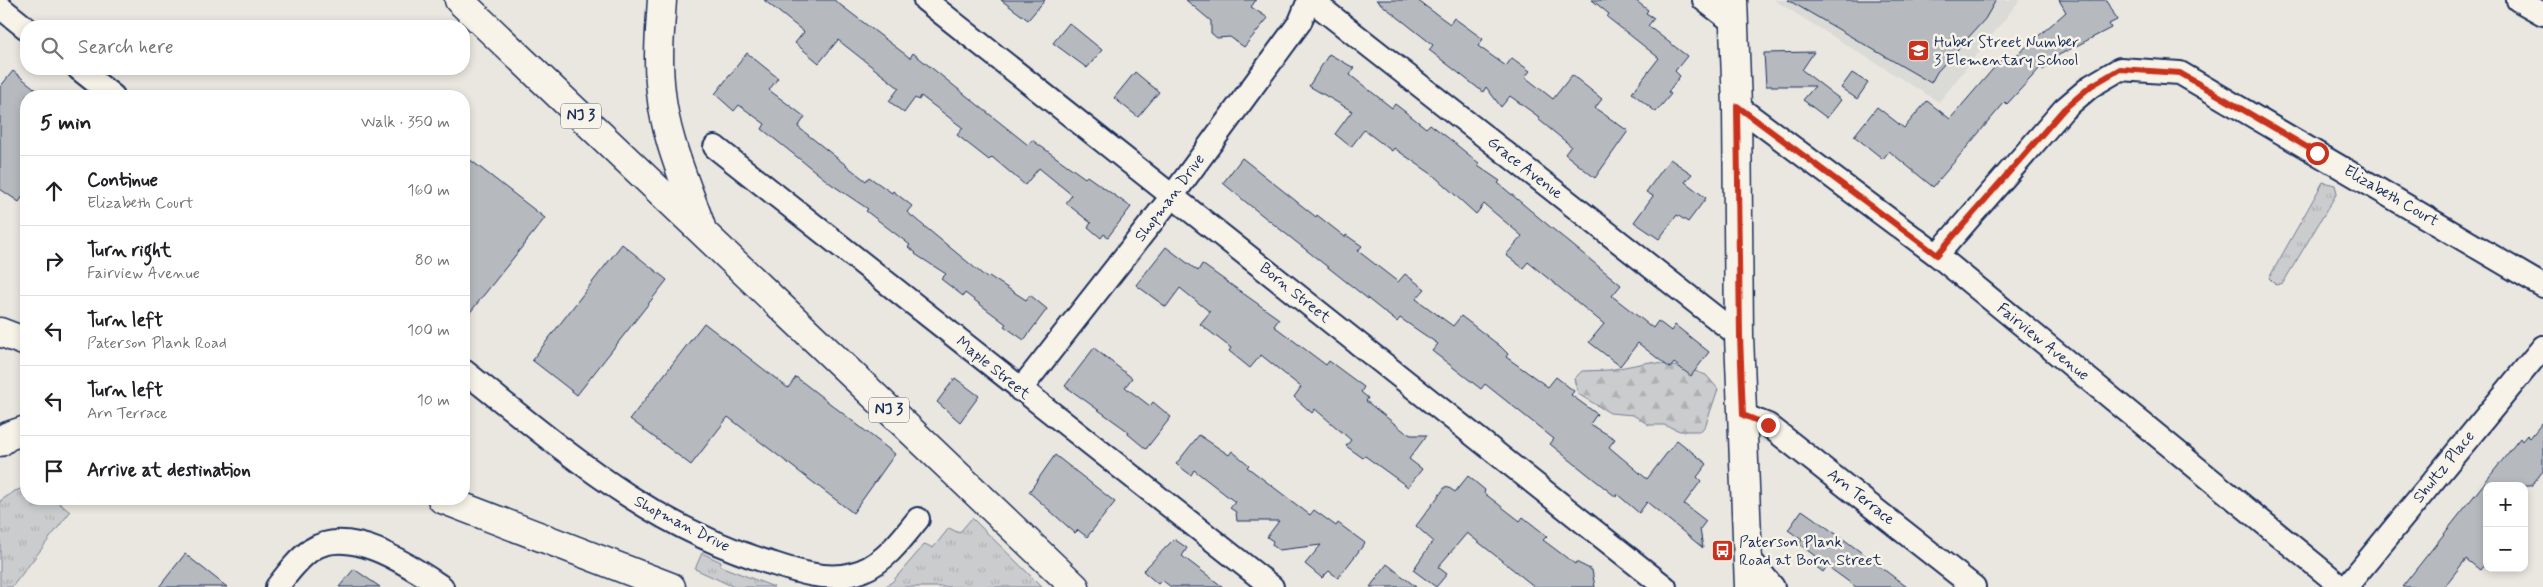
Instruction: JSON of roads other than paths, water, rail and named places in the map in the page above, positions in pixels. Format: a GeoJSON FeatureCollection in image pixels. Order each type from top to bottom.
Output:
{"type":"FeatureCollection","features":[{"type":"Feature","properties":{"kind":"main road","name":"NJ 3"},"geometry":{"type":"LineString","coordinates":[[459,0],[1075,587]]}},
{"type":"Feature","properties":{"kind":"main road"},"geometry":{"type":"LineString","coordinates":[[662,0],[658,53],[661,93],[669,137],[703,232]]}},
{"type":"Feature","properties":{"kind":"main road"},"geometry":{"type":"LineString","coordinates":[[1733,12],[1737,106],[1740,336],[1749,587]]}},
{"type":"Feature","properties":{"kind":"main road"},"geometry":{"type":"LineString","coordinates":[[0,332],[20,340]]}},
{"type":"Feature","properties":{"kind":"main road"},"geometry":{"type":"LineString","coordinates":[[0,442],[8,436],[20,432]]}},
{"type":"Feature","properties":{"kind":"main road"},"geometry":{"type":"LineString","coordinates":[[458,505],[670,587]]}},
{"type":"Feature","properties":{"kind":"street","name":"Born Street"},"geometry":{"type":"LineString","coordinates":[[924,0],[1173,195],[1665,587]]}},
{"type":"Feature","properties":{"kind":"street","name":"Shopman Drive"},"geometry":{"type":"LineString","coordinates":[[1020,390],[1173,195],[1300,22],[1310,0]]}},
{"type":"Feature","properties":{"kind":"street","name":"Grace Avenue"},"geometry":{"type":"LineString","coordinates":[[1310,0],[1740,336]]}},
{"type":"Feature","properties":{"kind":"street"},"geometry":{"type":"LineString","coordinates":[[1704,0],[1733,12]]}},
{"type":"Feature","properties":{"kind":"street"},"geometry":{"type":"LineString","coordinates":[[2518,0],[2543,14]]}},
{"type":"Feature","properties":{"kind":"street"},"geometry":{"type":"LineString","coordinates":[[0,7],[20,23]]}},
{"type":"Feature","properties":{"kind":"street","name":"Elizabeth Court"},"geometry":{"type":"LineString","coordinates":[[1937,255],[2064,109],[2091,86],[2120,69],[2157,70],[2180,73],[2543,286]]}},
{"type":"Feature","properties":{"kind":"street"},"geometry":{"type":"LineString","coordinates":[[86,75],[106,90]]}},
{"type":"Feature","properties":{"kind":"street","name":"Fairview Avenue"},"geometry":{"type":"LineString","coordinates":[[1737,106],[1937,255],[2344,587]]}},
{"type":"Feature","properties":{"kind":"street","name":"Maple Street"},"geometry":{"type":"LineString","coordinates":[[715,147],[1020,390],[1272,587]]}},
{"type":"Feature","properties":{"kind":"street","name":"Shultz Place"},"geometry":{"type":"LineString","coordinates":[[2344,587],[2543,347]]}},
{"type":"Feature","properties":{"kind":"street","name":"Shopman Drive"},"geometry":{"type":"LineString","coordinates":[[470,377],[623,494],[707,540],[764,561],[821,576],[851,575],[865,570],[886,556],[918,519]]}},
{"type":"Feature","properties":{"kind":"street","name":"Arn Terrace"},"geometry":{"type":"LineString","coordinates":[[1743,415],[1768,425],[1974,587]]}},
{"type":"Feature","properties":{"kind":"street"},"geometry":{"type":"LineString","coordinates":[[277,587],[300,559],[312,549],[340,541],[365,545],[421,573],[442,587]]}},
{"type":"Feature","properties":{"kind":"street"},"geometry":{"type":"LineString","coordinates":[[1748,557],[1773,587]]}},
{"type":"Feature","properties":{"kind":"place","name":"Huber Street Number 3 Elementary School"},"geometry":{"type":"Point","coordinates":[1918,51]}},
{"type":"Feature","properties":{"kind":"place","name":"Paterson Plank Road at Born Street"},"geometry":{"type":"Point","coordinates":[1723,551]}}]}
